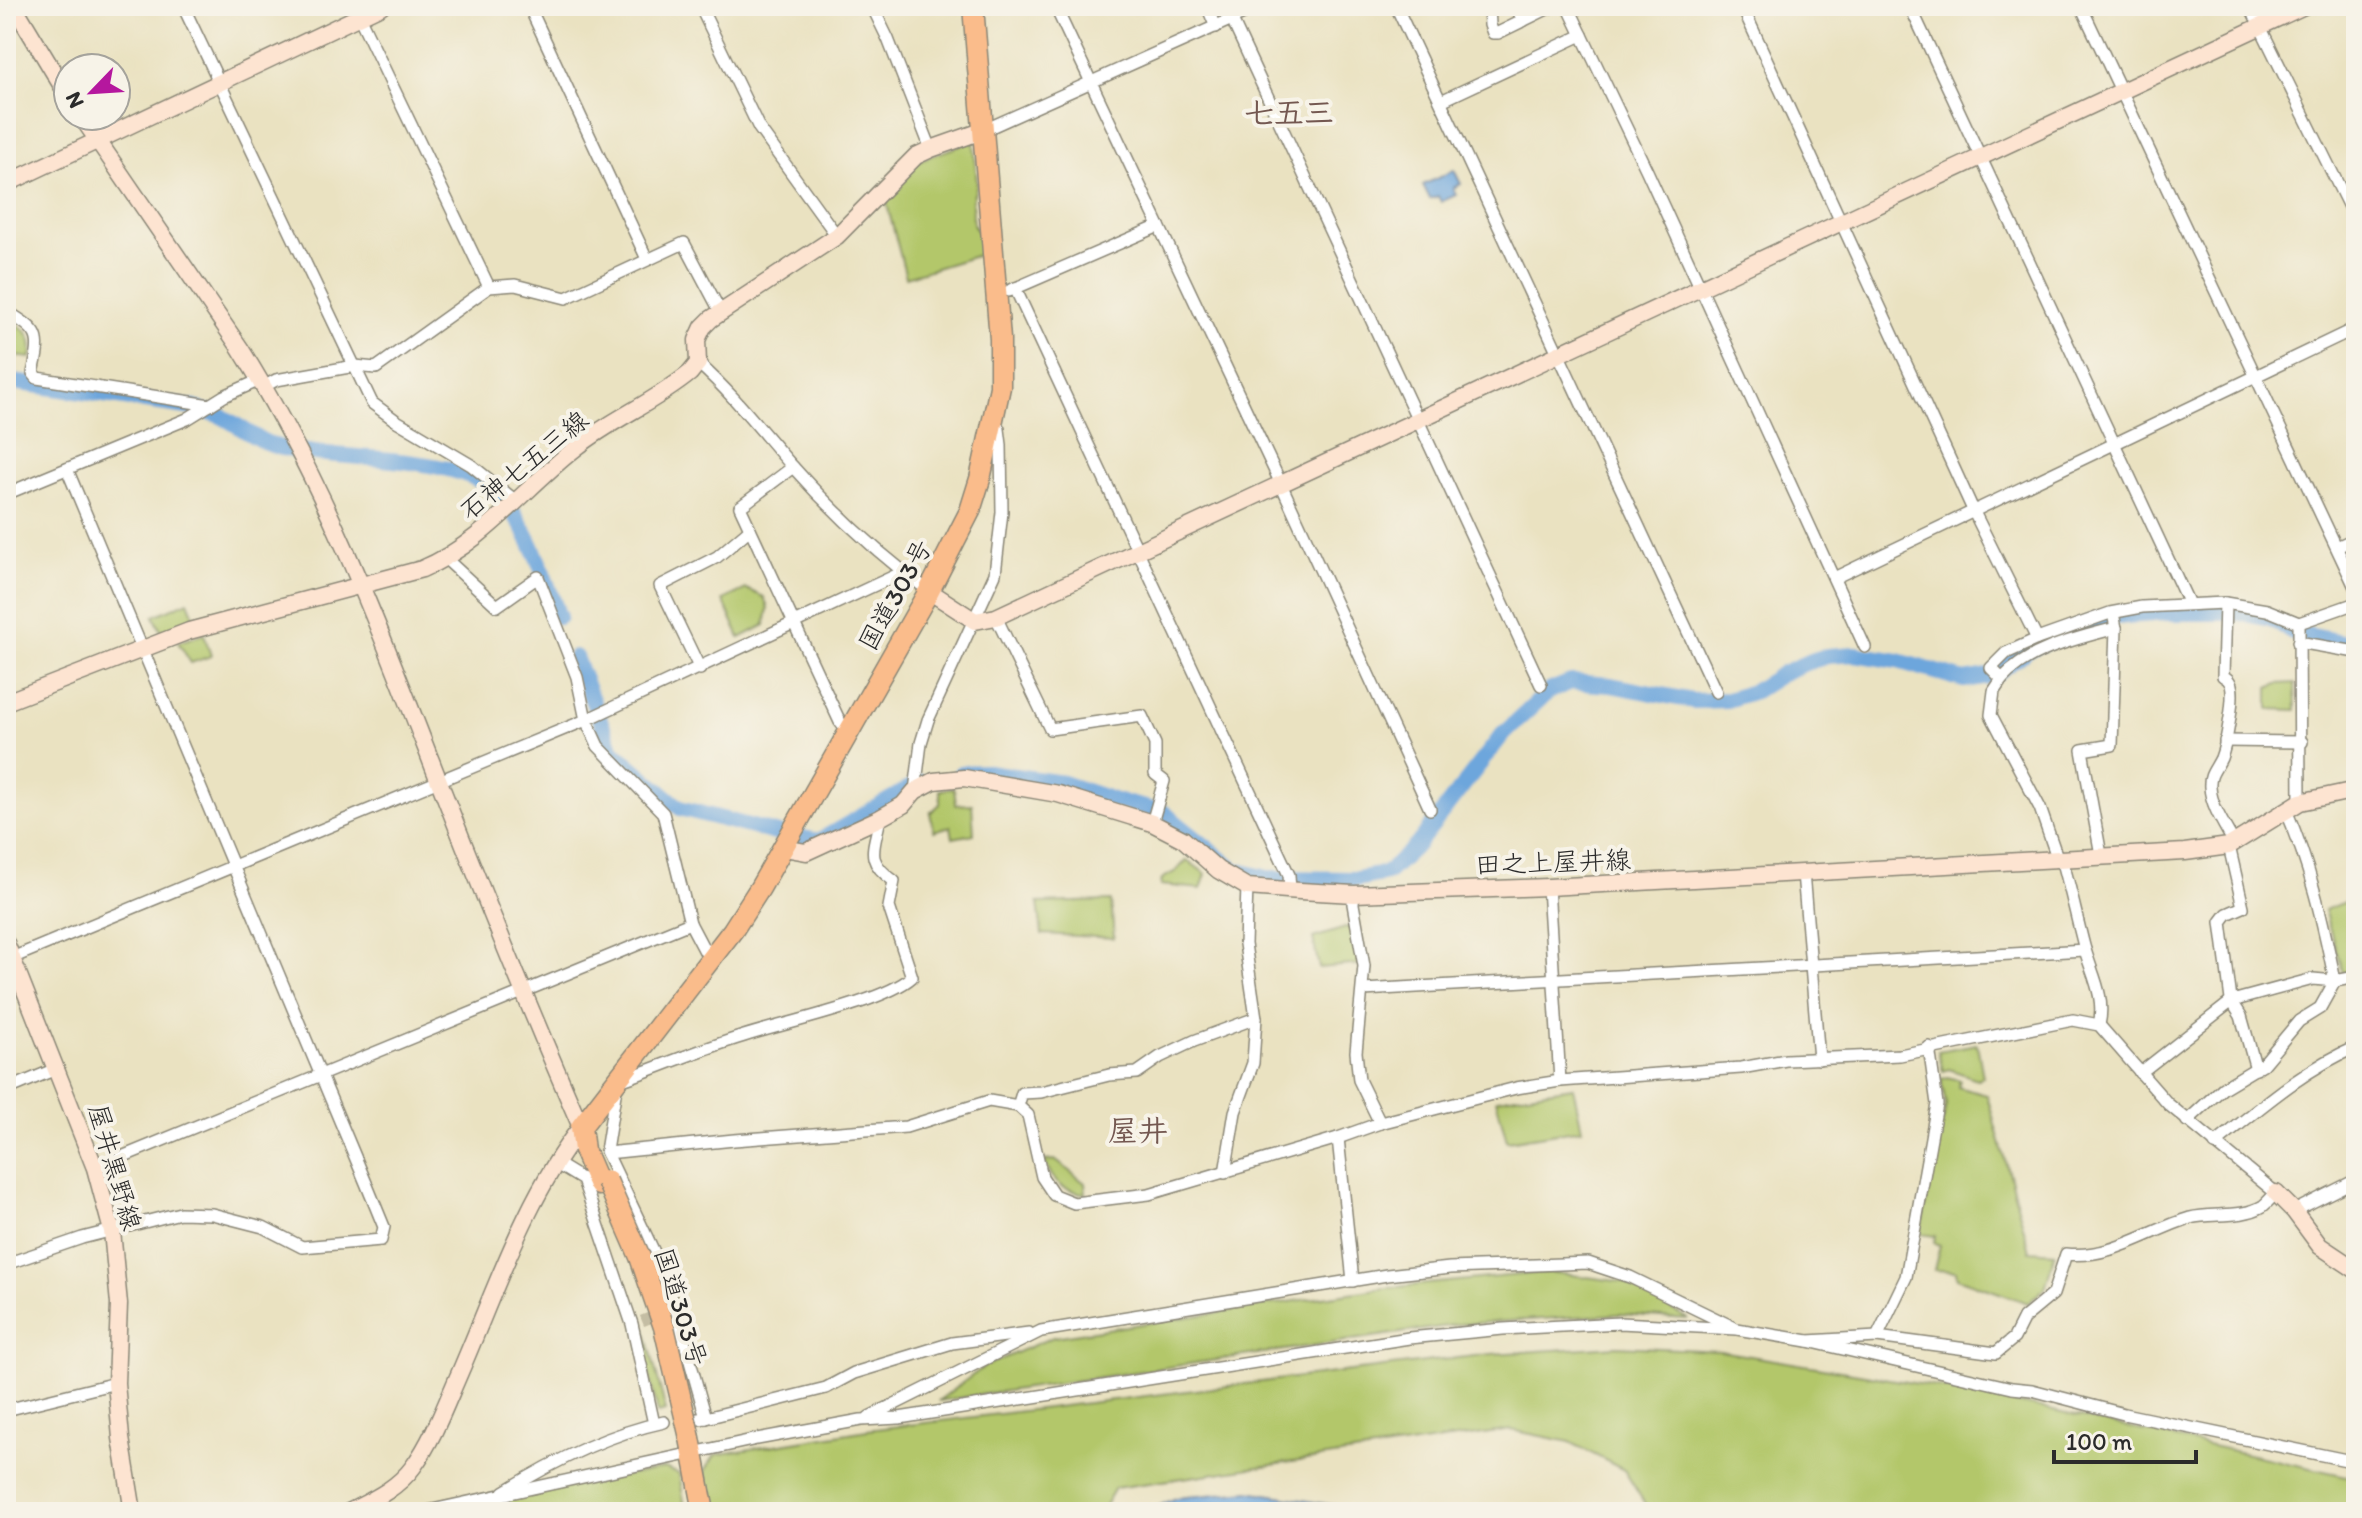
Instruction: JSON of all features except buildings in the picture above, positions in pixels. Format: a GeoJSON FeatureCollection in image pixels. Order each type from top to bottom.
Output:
{"type":"FeatureCollection","features":[{"type":"Feature","properties":{"kind":"highway","name":"国道303号"},"geometry":{"type":"LineString","coordinates":[[695,1512],[664,1327],[640,1257],[603,1183],[581,1127],[733,930],[784,848],[929,591],[970,511],[1000,387],[1000,339],[1006,292],[982,131],[973,6]]}},
{"type":"Feature","properties":{"kind":"highway","name":"国道303号"},"geometry":{"type":"LineString","coordinates":[[687,1450],[704,1512]]}},
{"type":"Feature","properties":{"kind":"street"},"geometry":{"type":"LineString","coordinates":[[14,6],[52,69]]}},
{"type":"Feature","properties":{"kind":"street"},"geometry":{"type":"LineString","coordinates":[[183,6],[372,403],[471,465],[511,507]]}},
{"type":"Feature","properties":{"kind":"street"},"geometry":{"type":"LineString","coordinates":[[6,184],[98,142],[357,11],[381,6]]}},
{"type":"Feature","properties":{"kind":"street"},"geometry":{"type":"LineString","coordinates":[[529,6],[647,259]]}},
{"type":"Feature","properties":{"kind":"street"},"geometry":{"type":"LineString","coordinates":[[700,6],[759,128],[837,236]]}},
{"type":"Feature","properties":{"kind":"street"},"geometry":{"type":"LineString","coordinates":[[872,6],[931,149]]}},
{"type":"Feature","properties":{"kind":"street"},"geometry":{"type":"LineString","coordinates":[[1055,6],[1281,484],[1430,809]]}},
{"type":"Feature","properties":{"kind":"street"},"geometry":{"type":"LineString","coordinates":[[1207,6],[1216,27]]}},
{"type":"Feature","properties":{"kind":"street"},"geometry":{"type":"LineString","coordinates":[[1261,6],[982,131],[916,156],[837,236],[720,311],[700,333],[698,363],[723,385],[793,467],[864,542],[975,621],[996,617],[2304,6]]}},
{"type":"Feature","properties":{"kind":"street"},"geometry":{"type":"LineString","coordinates":[[1396,6],[1716,692]]}},
{"type":"Feature","properties":{"kind":"street"},"geometry":{"type":"LineString","coordinates":[[1489,6],[1493,33],[1553,6]]}},
{"type":"Feature","properties":{"kind":"street"},"geometry":{"type":"LineString","coordinates":[[1516,6],[1523,21]]}},
{"type":"Feature","properties":{"kind":"street"},"geometry":{"type":"LineString","coordinates":[[1568,6],[1865,647]]}},
{"type":"Feature","properties":{"kind":"street"},"geometry":{"type":"LineString","coordinates":[[1742,6],[1974,512],[2037,639]]}},
{"type":"Feature","properties":{"kind":"street"},"geometry":{"type":"LineString","coordinates":[[1910,6],[2189,604]]}},
{"type":"Feature","properties":{"kind":"street"},"geometry":{"type":"LineString","coordinates":[[2081,6],[2356,589]]}},
{"type":"Feature","properties":{"kind":"street"},"geometry":{"type":"LineString","coordinates":[[2250,6],[2356,221]]}},
{"type":"Feature","properties":{"kind":"street"},"geometry":{"type":"LineString","coordinates":[[357,11],[489,287]]}},
{"type":"Feature","properties":{"kind":"street"},"geometry":{"type":"LineString","coordinates":[[1232,20],[1541,685]]}},
{"type":"Feature","properties":{"kind":"street"},"geometry":{"type":"LineString","coordinates":[[1441,101],[1582,35]]}},
{"type":"Feature","properties":{"kind":"street"},"geometry":{"type":"LineString","coordinates":[[91,132],[212,304],[262,383],[320,489],[581,1127],[555,1163],[512,1251],[436,1426],[413,1468],[385,1494],[349,1512]]}},
{"type":"Feature","properties":{"kind":"street"},"geometry":{"type":"LineString","coordinates":[[1159,226],[1006,292],[1139,549],[1289,875],[1290,890]]}},
{"type":"Feature","properties":{"kind":"street"},"geometry":{"type":"LineString","coordinates":[[6,494],[187,419],[262,383],[355,366],[376,368],[489,287],[515,285],[566,298],[684,243],[720,311]]}},
{"type":"Feature","properties":{"kind":"street"},"geometry":{"type":"LineString","coordinates":[[6,311],[27,324],[37,336],[40,344],[33,373],[37,378],[211,405]]}},
{"type":"Feature","properties":{"kind":"street"},"geometry":{"type":"LineString","coordinates":[[1834,578],[2352,329],[2356,346]]}},
{"type":"Feature","properties":{"kind":"street","name":"石神七五三線"},"geometry":{"type":"LineString","coordinates":[[6,702],[189,631],[422,569],[446,559],[511,507],[575,448],[679,382],[698,363]]}},
{"type":"Feature","properties":{"kind":"street"},"geometry":{"type":"LineString","coordinates":[[915,791],[921,743],[928,720],[995,574],[1001,536],[1001,445],[994,420]]}},
{"type":"Feature","properties":{"kind":"street"},"geometry":{"type":"LineString","coordinates":[[793,467],[740,507],[840,722],[848,732]]}},
{"type":"Feature","properties":{"kind":"street"},"geometry":{"type":"LineString","coordinates":[[6,1264],[82,1238],[180,1213],[212,1214],[263,1227],[302,1247],[381,1240],[384,1227],[67,469]]}},
{"type":"Feature","properties":{"kind":"street"},"geometry":{"type":"LineString","coordinates":[[700,669],[660,586],[717,557],[750,529]]}},
{"type":"Feature","properties":{"kind":"street"},"geometry":{"type":"LineString","coordinates":[[2337,547],[2356,538]]}},
{"type":"Feature","properties":{"kind":"street"},"geometry":{"type":"LineString","coordinates":[[446,559],[497,606],[538,577],[577,677],[586,720],[598,746],[663,813],[690,923],[709,959]]}},
{"type":"Feature","properties":{"kind":"street"},"geometry":{"type":"LineString","coordinates":[[8,954],[232,868],[586,720],[903,572]]}},
{"type":"Feature","properties":{"kind":"street"},"geometry":{"type":"LineString","coordinates":[[2225,603],[2223,676],[2230,681],[2232,689],[2225,741],[2221,758],[2211,775],[2210,787],[2231,845],[2243,907],[2222,919],[2232,1001],[2241,1016],[2256,1069]]}},
{"type":"Feature","properties":{"kind":"street"},"geometry":{"type":"LineString","coordinates":[[1998,676],[1991,668],[2006,653],[2113,613],[2142,607],[2225,603],[2267,610],[2299,623],[2356,603]]}},
{"type":"Feature","properties":{"kind":"street"},"geometry":{"type":"LineString","coordinates":[[2101,855],[2082,750],[2112,745],[2116,628],[2113,613]]}},
{"type":"Feature","properties":{"kind":"street"},"geometry":{"type":"LineString","coordinates":[[996,617],[1050,729],[1142,716],[1155,744],[1155,774],[1164,781],[1154,815]]}},
{"type":"Feature","properties":{"kind":"street"},"geometry":{"type":"LineString","coordinates":[[2187,1121],[2223,1088],[2256,1069],[2274,1053],[2299,1021],[2320,1008],[2335,981],[2293,806],[2302,742],[2299,623]]}},
{"type":"Feature","properties":{"kind":"street"},"geometry":{"type":"LineString","coordinates":[[2099,1025],[2101,994],[2085,950],[2064,866],[2057,857],[2040,808],[1991,715],[1998,676],[2025,660],[2116,628]]}},
{"type":"Feature","properties":{"kind":"street"},"geometry":{"type":"LineString","coordinates":[[2298,642],[2356,652]]}},
{"type":"Feature","properties":{"kind":"street"},"geometry":{"type":"LineString","coordinates":[[2225,741],[2302,742]]}},
{"type":"Feature","properties":{"kind":"street","name":"田之上屋井線"},"geometry":{"type":"LineString","coordinates":[[784,848],[806,852],[880,818],[903,805],[915,791],[934,781],[964,778],[1154,815],[1218,870],[1247,887],[1354,894],[1548,887],[2185,852],[2231,845],[2293,806],[2356,790]]}},
{"type":"Feature","properties":{"kind":"street"},"geometry":{"type":"LineString","coordinates":[[706,1418],[654,1252],[607,1153],[607,1133],[617,1082],[741,1036],[875,996],[912,977],[889,907],[894,881],[872,857],[880,818]]}},
{"type":"Feature","properties":{"kind":"street"},"geometry":{"type":"LineString","coordinates":[[1803,873],[1819,1059]]}},
{"type":"Feature","properties":{"kind":"street"},"geometry":{"type":"LineString","coordinates":[[1225,1173],[1235,1112],[1253,1063],[1256,1018],[1245,944],[1247,887]]}},
{"type":"Feature","properties":{"kind":"street"},"geometry":{"type":"LineString","coordinates":[[1548,887],[1560,1081]]}},
{"type":"Feature","properties":{"kind":"street"},"geometry":{"type":"LineString","coordinates":[[1354,894],[1364,966],[1356,1052],[1359,1080],[1380,1123]]}},
{"type":"Feature","properties":{"kind":"street"},"geometry":{"type":"LineString","coordinates":[[95,1168],[690,923]]}},
{"type":"Feature","properties":{"kind":"street"},"geometry":{"type":"LineString","coordinates":[[1363,990],[2085,950]]}},
{"type":"Feature","properties":{"kind":"street","name":"屋井黒野線"},"geometry":{"type":"LineString","coordinates":[[8,954],[58,1068],[95,1168],[112,1231],[119,1304],[116,1383],[133,1512]]}},
{"type":"Feature","properties":{"kind":"street"},"geometry":{"type":"LineString","coordinates":[[2140,1073],[2232,1001],[2313,979],[2335,981],[2356,977]]}},
{"type":"Feature","properties":{"kind":"street"},"geometry":{"type":"LineString","coordinates":[[1018,1106],[1022,1093],[1041,1092],[1109,1075],[1137,1073],[1160,1057],[1194,1041],[1256,1018]]}},
{"type":"Feature","properties":{"kind":"street"},"geometry":{"type":"LineString","coordinates":[[607,1153],[906,1127],[989,1101],[1018,1106],[1028,1115],[1042,1177],[1054,1195],[1074,1203],[1149,1194],[1380,1123],[1475,1097],[1560,1081],[1741,1068],[1786,1060],[1900,1055],[2073,1020],[2099,1025],[2187,1121],[2276,1193],[2320,1246],[2356,1270]]}},
{"type":"Feature","properties":{"kind":"street"},"geometry":{"type":"LineString","coordinates":[[1877,1337],[1906,1277],[1937,1104],[1929,1047]]}},
{"type":"Feature","properties":{"kind":"street"},"geometry":{"type":"LineString","coordinates":[[2215,1144],[2286,1088],[2334,1056],[2356,1047]]}},
{"type":"Feature","properties":{"kind":"street"},"geometry":{"type":"LineString","coordinates":[[6,1090],[58,1068]]}},
{"type":"Feature","properties":{"kind":"street"},"geometry":{"type":"LineString","coordinates":[[1338,1138],[1353,1281]]}},
{"type":"Feature","properties":{"kind":"street"},"geometry":{"type":"LineString","coordinates":[[496,1497],[530,1475],[592,1445],[659,1423],[637,1322],[583,1180],[555,1163]]}},
{"type":"Feature","properties":{"kind":"street"},"geometry":{"type":"LineString","coordinates":[[2294,1211],[2356,1180]]}},
{"type":"Feature","properties":{"kind":"street"},"geometry":{"type":"LineString","coordinates":[[1808,1341],[1877,1337],[1996,1353],[2014,1338],[2024,1318],[2053,1294],[2066,1254],[2085,1256],[2135,1241],[2192,1218],[2234,1214],[2262,1206],[2276,1193]]}},
{"type":"Feature","properties":{"kind":"street"},"geometry":{"type":"LineString","coordinates":[[687,1450],[706,1418],[826,1388],[854,1373],[952,1343],[1450,1268],[1588,1263],[1630,1277],[1737,1329]]}},
{"type":"Feature","properties":{"kind":"street"},"geometry":{"type":"LineString","coordinates":[[423,1512],[687,1450],[861,1420],[899,1418],[1409,1338],[1620,1323],[1737,1329],[1808,1341],[2032,1390],[2124,1414],[2356,1462]]}},
{"type":"Feature","properties":{"kind":"street"},"geometry":{"type":"LineString","coordinates":[[861,1420],[1041,1331]]}},
{"type":"Feature","properties":{"kind":"street"},"geometry":{"type":"LineString","coordinates":[[6,1410],[116,1383]]}},
{"type":"Feature","properties":{"kind":"green space"},"geometry":{"type":"Polygon","coordinates":[[[974,141],[977,184],[972,201],[973,223],[982,254],[906,277],[884,193],[916,161],[974,141]]]}},
{"type":"Feature","properties":{"kind":"green space"},"geometry":{"type":"Polygon","coordinates":[[[6,317],[27,333],[31,358],[6,355],[6,317]]]}},
{"type":"Feature","properties":{"kind":"green space"},"geometry":{"type":"Polygon","coordinates":[[[746,589],[764,597],[768,608],[765,625],[740,638],[723,600],[746,589]]]}},
{"type":"Feature","properties":{"kind":"green space"},"geometry":{"type":"Polygon","coordinates":[[[188,601],[197,623],[162,633],[154,616],[188,601]]]}},
{"type":"Feature","properties":{"kind":"green space"},"geometry":{"type":"Polygon","coordinates":[[[204,634],[211,656],[191,663],[178,642],[204,634]]]}},
{"type":"Feature","properties":{"kind":"green space"},"geometry":{"type":"Polygon","coordinates":[[[2295,683],[2296,710],[2269,709],[2269,688],[2295,683]]]}},
{"type":"Feature","properties":{"kind":"green space"},"geometry":{"type":"Polygon","coordinates":[[[954,788],[956,805],[972,804],[974,834],[953,838],[951,826],[934,831],[930,813],[940,804],[940,790],[954,788]]]}},
{"type":"Feature","properties":{"kind":"green space"},"geometry":{"type":"Polygon","coordinates":[[[1187,860],[1206,874],[1201,889],[1161,885],[1162,879],[1187,860]]]}},
{"type":"Feature","properties":{"kind":"green space"},"geometry":{"type":"Polygon","coordinates":[[[2356,898],[2356,959],[2350,962],[2353,971],[2343,973],[2324,910],[2356,898]]]}},
{"type":"Feature","properties":{"kind":"green space"},"geometry":{"type":"Polygon","coordinates":[[[1111,901],[1114,938],[1042,934],[1038,903],[1111,901]]]}},
{"type":"Feature","properties":{"kind":"green space"},"geometry":{"type":"Polygon","coordinates":[[[1355,925],[1361,964],[1319,968],[1313,938],[1355,925]]]}},
{"type":"Feature","properties":{"kind":"green space"},"geometry":{"type":"Polygon","coordinates":[[[1977,1044],[1983,1077],[1977,1079],[1949,1069],[1943,1071],[1938,1051],[1977,1044]]]}},
{"type":"Feature","properties":{"kind":"green space"},"geometry":{"type":"Polygon","coordinates":[[[1941,1079],[1960,1080],[1958,1087],[1987,1095],[2030,1251],[2055,1253],[2045,1288],[2028,1303],[1957,1278],[1956,1271],[1934,1270],[1940,1245],[1934,1243],[1935,1236],[1920,1234],[1946,1105],[1941,1079]]]}},
{"type":"Feature","properties":{"kind":"green space"},"geometry":{"type":"Polygon","coordinates":[[[1573,1087],[1582,1129],[1507,1141],[1496,1099],[1573,1087]]]}},
{"type":"Feature","properties":{"kind":"green space"},"geometry":{"type":"Polygon","coordinates":[[[1055,1160],[1085,1183],[1086,1194],[1064,1188],[1056,1181],[1044,1161],[1055,1160]]]}},
{"type":"Feature","properties":{"kind":"green space"},"geometry":{"type":"Polygon","coordinates":[[[1549,1272],[1624,1282],[1688,1319],[1620,1314],[1461,1324],[938,1401],[985,1366],[1053,1337],[1377,1289],[1549,1272]]]}},
{"type":"Feature","properties":{"kind":"green space"},"geometry":{"type":"Polygon","coordinates":[[[644,1325],[666,1411],[658,1413],[637,1327],[644,1325]]]}},
{"type":"Feature","properties":{"kind":"green space"},"geometry":{"type":"Polygon","coordinates":[[[1617,1346],[1720,1351],[1967,1392],[2356,1478],[2356,1512],[1647,1512],[1647,1507],[1624,1470],[1570,1442],[1511,1430],[1115,1488],[1101,1512],[713,1512],[705,1471],[715,1455],[867,1430],[1491,1354],[1617,1346]]]}},
{"type":"Feature","properties":{"kind":"green space"},"geometry":{"type":"Polygon","coordinates":[[[665,1468],[679,1474],[686,1512],[439,1512],[665,1468]]]}},
{"type":"Feature","properties":{"kind":"water"},"geometry":{"type":"Polygon","coordinates":[[[1454,170],[1461,184],[1453,188],[1456,195],[1441,202],[1438,196],[1430,199],[1423,185],[1454,170]]]}},
{"type":"Feature","properties":{"kind":"water"},"geometry":{"type":"Polygon","coordinates":[[[1249,1491],[1373,1512],[1146,1512],[1176,1498],[1249,1491]]]}},
{"type":"Feature","properties":{"kind":"waterway"},"geometry":{"type":"LineString","coordinates":[[6,381],[194,408],[223,417],[274,446],[425,464],[477,479],[496,492],[518,519],[534,551],[559,617]]}},
{"type":"Feature","properties":{"kind":"waterway"},"geometry":{"type":"LineString","coordinates":[[961,773],[988,772],[1063,783],[1116,801],[1163,812],[1235,870],[1267,878],[1357,879],[1387,873],[1417,845],[1503,734],[1549,691],[1571,682],[1611,685],[1693,701],[1727,700],[1755,691],[1808,662],[1827,656],[1855,654],[1898,661],[1964,680],[1994,675],[2029,649],[2103,618],[2166,613],[2240,613],[2271,619],[2293,632],[2356,645]]}},
{"type":"Feature","properties":{"kind":"waterway"},"geometry":{"type":"LineString","coordinates":[[575,657],[612,750],[680,808],[779,834],[819,841],[920,782]]}},
{"type":"Feature","properties":{"kind":"tunnel"},"geometry":{"type":"LineString","coordinates":[[642,1321],[664,1312]]}},
{"type":"Feature","properties":{"kind":"district","name":"七五三"},"geometry":{"type":"Point","coordinates":[1289,112]}},
{"type":"Feature","properties":{"kind":"district","name":"屋井"},"geometry":{"type":"Point","coordinates":[1138,1130]}}]}
